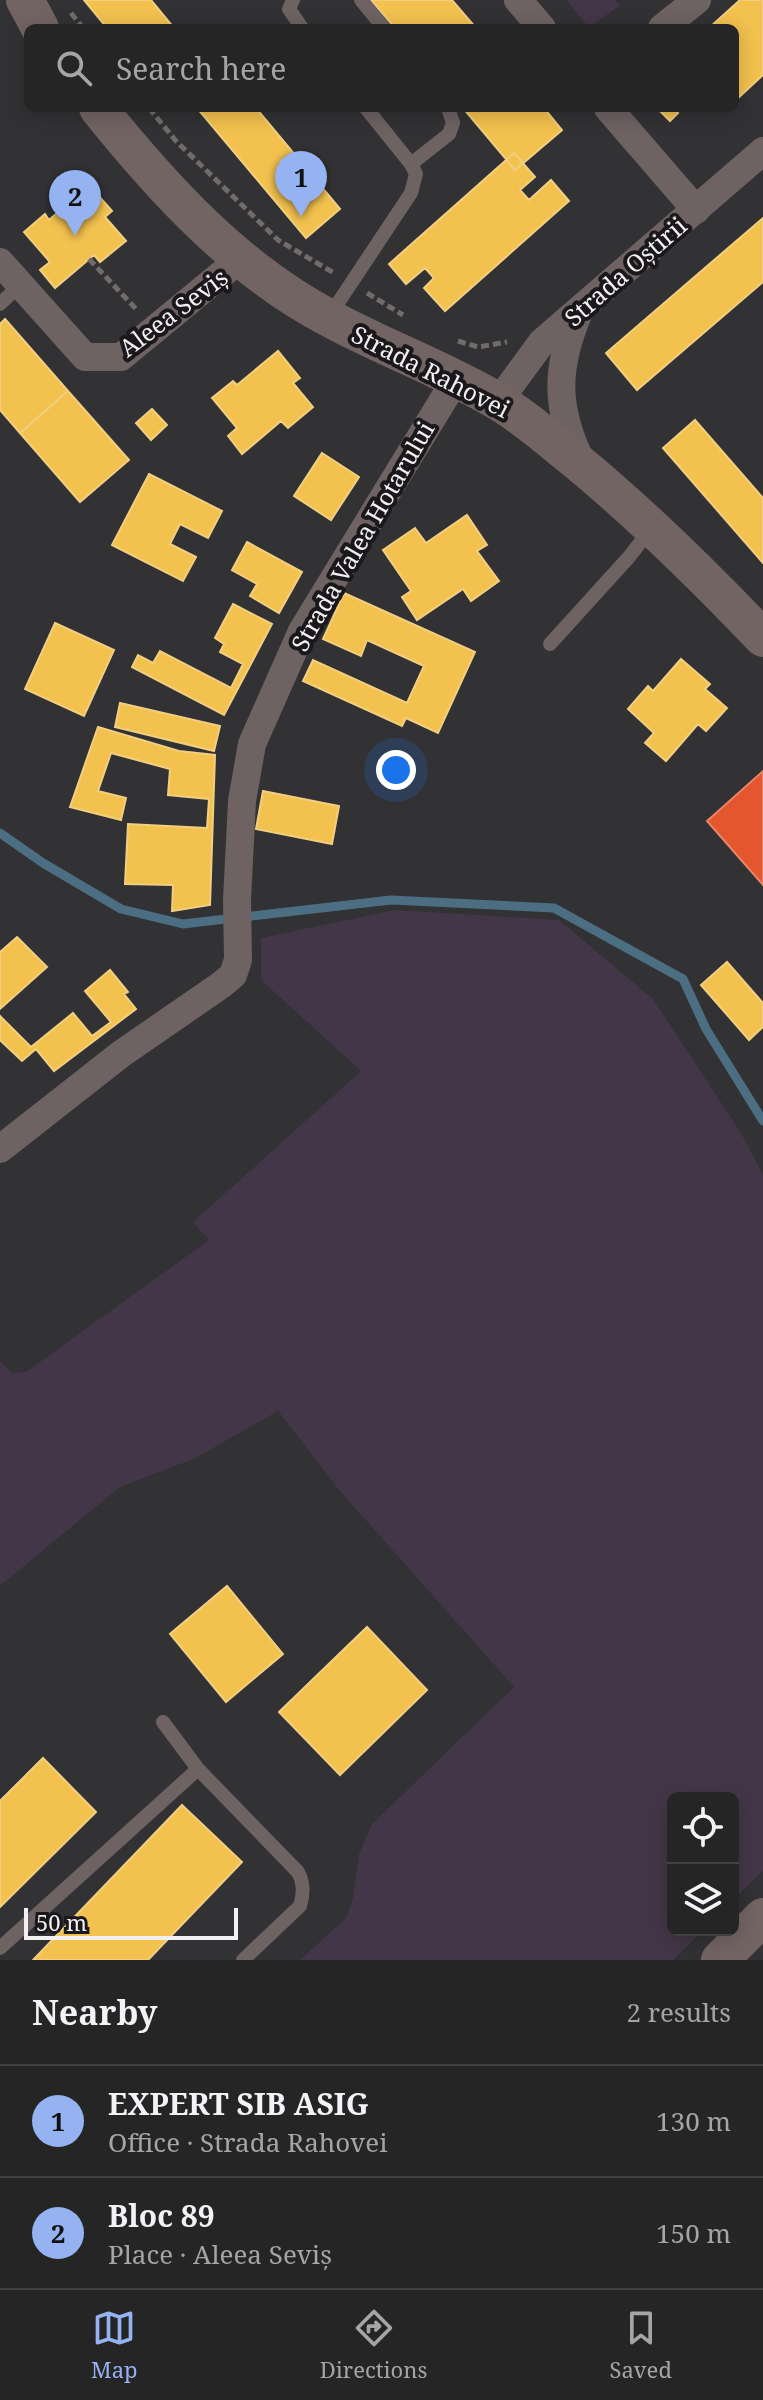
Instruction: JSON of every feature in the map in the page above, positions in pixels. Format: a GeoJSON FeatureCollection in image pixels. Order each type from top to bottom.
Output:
{"type":"FeatureCollection","features":[{"type":"Feature","properties":{"kind":"street"},"geometry":{"type":"LineString","coordinates":[[25,0],[38,24]]}},
{"type":"Feature","properties":{"kind":"street"},"geometry":{"type":"LineString","coordinates":[[518,0],[539,24]]}},
{"type":"Feature","properties":{"kind":"street"},"geometry":{"type":"LineString","coordinates":[[667,24],[697,0]]}},
{"type":"Feature","properties":{"kind":"street","name":"Strada Rahovei"},"geometry":{"type":"LineString","coordinates":[[101,112],[174,197],[240,259],[286,293],[328,318],[498,402],[584,468],[652,526],[761,631]]}},
{"type":"Feature","properties":{"kind":"street"},"geometry":{"type":"LineString","coordinates":[[611,112],[696,210]]}},
{"type":"Feature","properties":{"kind":"street","name":"Strada Oștirii"},"geometry":{"type":"LineString","coordinates":[[498,402],[542,342],[763,151]]}},
{"type":"Feature","properties":{"kind":"street","name":"Aleea Seviș"},"geometry":{"type":"LineString","coordinates":[[0,262],[10,295],[85,357],[121,357],[240,259]]}},
{"type":"Feature","properties":{"kind":"street"},"geometry":{"type":"LineString","coordinates":[[581,308],[566,343],[560,397],[568,435],[584,468]]}},
{"type":"Feature","properties":{"kind":"street","name":"Strada Valea Hotarului"},"geometry":{"type":"LineString","coordinates":[[0,1149],[121,1054],[233,975],[238,960],[237,900],[242,801],[252,744],[302,631],[456,379]]}},
{"type":"Feature","properties":{"kind":"street"},"geometry":{"type":"LineString","coordinates":[[720,1960],[763,1917]]}},
{"type":"Feature","properties":{"kind":"lane"},"geometry":{"type":"LineString","coordinates":[[293,0],[289,9],[299,24]]}},
{"type":"Feature","properties":{"kind":"lane"},"geometry":{"type":"LineString","coordinates":[[361,0],[381,24]]}},
{"type":"Feature","properties":{"kind":"lane"},"geometry":{"type":"LineString","coordinates":[[328,318],[411,193],[416,174],[369,112]]}},
{"type":"Feature","properties":{"kind":"lane"},"geometry":{"type":"LineString","coordinates":[[411,164],[449,134],[453,123],[449,112]]}},
{"type":"Feature","properties":{"kind":"lane"},"geometry":{"type":"LineString","coordinates":[[550,644],[629,557],[652,526]]}},
{"type":"Feature","properties":{"kind":"lane"},"geometry":{"type":"LineString","coordinates":[[163,1722],[198,1769],[298,1872],[302,1880],[300,1906],[243,1960]]}},
{"type":"Feature","properties":{"kind":"lane"},"geometry":{"type":"LineString","coordinates":[[0,1948],[198,1769]]}},
{"type":"Feature","properties":{"kind":"path"},"geometry":{"type":"LineString","coordinates":[[152,112],[176,141],[278,240],[410,319]]}},
{"type":"Feature","properties":{"kind":"path"},"geometry":{"type":"LineString","coordinates":[[89,259],[155,330]]}},
{"type":"Feature","properties":{"kind":"path"},"geometry":{"type":"LineString","coordinates":[[448,338],[478,347],[510,342]]}},
{"type":"Feature","properties":{"kind":"shaded area"},"geometry":{"type":"Polygon","coordinates":[[[567,0],[614,0],[620,5],[594,24],[586,24],[567,0]]]}},
{"type":"Feature","properties":{"kind":"shaded area"},"geometry":{"type":"Polygon","coordinates":[[[394,910],[559,920],[653,999],[741,1133],[763,1175],[763,1871],[739,1894],[739,1792],[667,1792],[667,1936],[697,1936],[673,1960],[300,1960],[347,1917],[359,1854],[372,1824],[514,1687],[340,1491],[278,1411],[196,1458],[120,1487],[0,1586],[0,1361],[12,1373],[26,1372],[209,1240],[193,1222],[361,1071],[261,980],[261,938],[394,910]]]}},
{"type":"Feature","properties":{"kind":"building: Homes"},"geometry":{"type":"Polygon","coordinates":[[[84,0],[151,0],[171,24],[104,24],[84,0]]]}},
{"type":"Feature","properties":{"kind":"building: Homes"},"geometry":{"type":"Polygon","coordinates":[[[371,0],[452,0],[473,24],[392,24],[371,0]]]}},
{"type":"Feature","properties":{"kind":"building: Homes"},"geometry":{"type":"Polygon","coordinates":[[[740,0],[763,0],[763,75],[739,97],[739,24],[713,24],[740,0]]]}},
{"type":"Feature","properties":{"kind":"building: Homes"},"geometry":{"type":"Polygon","coordinates":[[[200,112],[259,112],[340,209],[306,238],[200,112]]]}},
{"type":"Feature","properties":{"kind":"building: Homes"},"geometry":{"type":"Polygon","coordinates":[[[466,112],[547,112],[562,130],[515,170],[466,112]]]}},
{"type":"Feature","properties":{"kind":"building: Homes"},"geometry":{"type":"Polygon","coordinates":[[[661,112],[677,112],[670,121],[661,112]]]}},
{"type":"Feature","properties":{"kind":"building: Homes"},"geometry":{"type":"Polygon","coordinates":[[[514,153],[535,177],[520,190],[529,200],[551,180],[569,201],[445,311],[424,288],[434,278],[425,268],[406,284],[389,264],[514,153]]]}},
{"type":"Feature","properties":{"kind":"building: Homes"},"geometry":{"type":"Polygon","coordinates":[[[89,185],[112,211],[105,217],[126,241],[100,262],[94,255],[55,288],[40,270],[50,262],[24,232],[45,214],[49,220],[89,185]]]}},
{"type":"Feature","properties":{"kind":"building: Homes"},"geometry":{"type":"Polygon","coordinates":[[[763,218],[763,282],[637,390],[606,353],[763,218]]]}},
{"type":"Feature","properties":{"kind":"building: Homes"},"geometry":{"type":"Polygon","coordinates":[[[5,319],[68,391],[20,433],[0,410],[0,324],[5,319]]]}},
{"type":"Feature","properties":{"kind":"building: Homes"},"geometry":{"type":"Polygon","coordinates":[[[278,351],[300,378],[293,383],[313,407],[288,428],[281,421],[242,454],[228,436],[237,428],[212,398],[233,381],[237,385],[278,351]]]}},
{"type":"Feature","properties":{"kind":"building: Homes"},"geometry":{"type":"Polygon","coordinates":[[[68,391],[129,460],[80,502],[20,433],[68,391]]]}},
{"type":"Feature","properties":{"kind":"building: Homes"},"geometry":{"type":"Polygon","coordinates":[[[152,409],[167,425],[151,440],[136,423],[152,409]]]}},
{"type":"Feature","properties":{"kind":"building: Homes"},"geometry":{"type":"Polygon","coordinates":[[[695,420],[763,498],[763,563],[663,448],[695,420]]]}},
{"type":"Feature","properties":{"kind":"building: Homes"},"geometry":{"type":"Polygon","coordinates":[[[322,453],[359,477],[331,520],[294,496],[322,453]]]}},
{"type":"Feature","properties":{"kind":"building: Homes"},"geometry":{"type":"Polygon","coordinates":[[[149,474],[222,511],[208,538],[180,524],[170,544],[196,557],[183,581],[112,545],[149,474]]]}},
{"type":"Feature","properties":{"kind":"building: Homes"},"geometry":{"type":"Polygon","coordinates":[[[467,515],[487,545],[477,551],[499,581],[471,601],[463,589],[417,620],[402,597],[411,591],[383,550],[415,528],[426,543],[467,515]]]}},
{"type":"Feature","properties":{"kind":"building: Homes"},"geometry":{"type":"Polygon","coordinates":[[[247,542],[302,572],[279,613],[250,596],[257,584],[232,570],[247,542]]]}},
{"type":"Feature","properties":{"kind":"building: Homes"},"geometry":{"type":"Polygon","coordinates":[[[344,593],[475,652],[438,733],[406,718],[402,726],[303,681],[313,660],[407,703],[424,666],[367,640],[361,656],[323,639],[344,593]]]}},
{"type":"Feature","properties":{"kind":"building: Homes"},"geometry":{"type":"Polygon","coordinates":[[[233,604],[272,624],[224,715],[132,667],[138,655],[153,663],[160,651],[231,688],[243,664],[220,652],[224,644],[215,638],[233,604]]]}},
{"type":"Feature","properties":{"kind":"building: Homes"},"geometry":{"type":"Polygon","coordinates":[[[55,623],[114,650],[84,716],[25,689],[55,623]]]}},
{"type":"Feature","properties":{"kind":"building: Homes"},"geometry":{"type":"Polygon","coordinates":[[[681,659],[710,684],[705,689],[727,708],[706,731],[698,724],[666,761],[645,743],[654,733],[628,709],[648,686],[653,691],[681,659]]]}},
{"type":"Feature","properties":{"kind":"building: Homes"},"geometry":{"type":"Polygon","coordinates":[[[120,703],[220,726],[214,751],[115,727],[120,703]]]}},
{"type":"Feature","properties":{"kind":"building: Homes"},"geometry":{"type":"Polygon","coordinates":[[[98,727],[179,751],[215,755],[210,905],[172,911],[173,885],[125,884],[128,824],[207,828],[209,799],[168,795],[170,769],[111,753],[98,791],[126,798],[121,820],[70,807],[98,727]]]}},
{"type":"Feature","properties":{"kind":"building: Homes"},"geometry":{"type":"Polygon","coordinates":[[[263,791],[339,806],[332,844],[256,829],[263,791]]]}},
{"type":"Feature","properties":{"kind":"building: Homes"},"geometry":{"type":"Polygon","coordinates":[[[17,937],[47,967],[0,1009],[0,952],[17,937]]]}},
{"type":"Feature","properties":{"kind":"building: Homes"},"geometry":{"type":"Polygon","coordinates":[[[727,962],[763,1003],[763,1027],[749,1040],[701,985],[727,962]]]}},
{"type":"Feature","properties":{"kind":"building: Homes"},"geometry":{"type":"Polygon","coordinates":[[[110,970],[128,992],[124,994],[136,1009],[54,1071],[36,1049],[22,1061],[0,1040],[0,1016],[31,1047],[73,1013],[92,1036],[111,1022],[85,991],[110,970]]]}},
{"type":"Feature","properties":{"kind":"building: Homes"},"geometry":{"type":"Polygon","coordinates":[[[227,1586],[283,1654],[226,1702],[170,1634],[227,1586]]]}},
{"type":"Feature","properties":{"kind":"building: Homes"},"geometry":{"type":"Polygon","coordinates":[[[367,1627],[427,1690],[340,1775],[279,1712],[367,1627]]]}},
{"type":"Feature","properties":{"kind":"building: Homes"},"geometry":{"type":"Polygon","coordinates":[[[43,1758],[96,1812],[0,1907],[0,1801],[43,1758]]]}},
{"type":"Feature","properties":{"kind":"building: Homes"},"geometry":{"type":"Polygon","coordinates":[[[182,1805],[242,1862],[148,1960],[33,1960],[182,1805]]]}},
{"type":"Feature","properties":{"kind":"building: Shops"},"geometry":{"type":"Polygon","coordinates":[[[763,771],[763,885],[707,821],[763,771]]]}},
{"type":"Feature","properties":{"kind":"waterway"},"geometry":{"type":"LineString","coordinates":[[0,833],[43,863],[121,909],[183,924],[391,900],[554,908],[683,979],[706,1029],[763,1121]]}},
{"type":"Feature","properties":{"kind":"place","name":"EXPERT SIB ASIG"},"geometry":{"type":"Point","coordinates":[301,217]}},
{"type":"Feature","properties":{"kind":"place","name":"Bloc 89"},"geometry":{"type":"Point","coordinates":[75,236]}}]}
